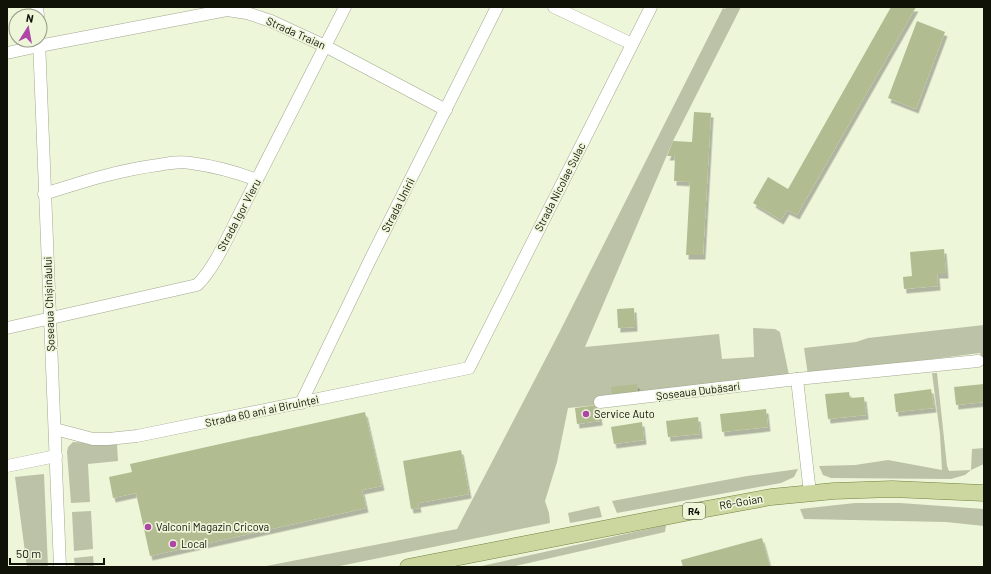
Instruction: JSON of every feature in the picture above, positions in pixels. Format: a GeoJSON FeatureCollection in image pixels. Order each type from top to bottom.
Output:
{"type":"FeatureCollection","features":[{"type":"Feature","properties":{"kind":"main road","name":"R6-Goian"},"geometry":{"type":"LineString","coordinates":[[408,567],[771,497],[834,491],[892,489],[984,493]]}},
{"type":"Feature","properties":{"kind":"street","name":"Strada Igor Vieru"},"geometry":{"type":"LineString","coordinates":[[7,328],[197,285],[207,274],[215,260],[345,7]]}},
{"type":"Feature","properties":{"kind":"street","name":"Strada Unirii"},"geometry":{"type":"LineString","coordinates":[[301,403],[370,260],[497,7]]}},
{"type":"Feature","properties":{"kind":"street"},"geometry":{"type":"LineString","coordinates":[[554,7],[632,44]]}},
{"type":"Feature","properties":{"kind":"street","name":"Strada Nicolae Sulac"},"geometry":{"type":"LineString","coordinates":[[469,368],[651,7]]}},
{"type":"Feature","properties":{"kind":"street","name":"Strada Traian"},"geometry":{"type":"LineString","coordinates":[[48,41],[227,10],[247,13],[271,21],[325,46],[446,110]]}},
{"type":"Feature","properties":{"kind":"street","name":"Strada Traian"},"geometry":{"type":"LineString","coordinates":[[7,53],[23,48]]}},
{"type":"Feature","properties":{"kind":"street","name":"Șoseaua Chișinăului"},"geometry":{"type":"LineString","coordinates":[[39,48],[60,567]]}},
{"type":"Feature","properties":{"kind":"street"},"geometry":{"type":"LineString","coordinates":[[44,194],[113,173],[178,162],[217,168],[257,180]]}},
{"type":"Feature","properties":{"kind":"street","name":"Șoseaua Dubăsari"},"geometry":{"type":"LineString","coordinates":[[600,402],[797,379],[978,361]]}},
{"type":"Feature","properties":{"kind":"street","name":"Strada 60 ani ai Biruinței"},"geometry":{"type":"LineString","coordinates":[[55,429],[93,439],[108,439],[144,434],[469,368]]}},
{"type":"Feature","properties":{"kind":"street"},"geometry":{"type":"LineString","coordinates":[[797,379],[810,493]]}},
{"type":"Feature","properties":{"kind":"street"},"geometry":{"type":"LineString","coordinates":[[7,466],[56,456]]}},
{"type":"Feature","properties":{"kind":"green space"},"geometry":{"type":"Polygon","coordinates":[[[726,7],[741,7],[673,141],[585,347],[719,334],[722,359],[754,357],[753,328],[775,329],[780,332],[789,375],[598,405],[568,408],[557,462],[545,501],[549,513],[550,523],[335,567],[261,567],[457,529],[558,335],[723,8],[725,9],[726,7]]]}},
{"type":"Feature","properties":{"kind":"green space"},"geometry":{"type":"Polygon","coordinates":[[[984,325],[984,360],[982,360],[980,353],[808,375],[804,348],[856,342],[868,338],[984,325]]]}},
{"type":"Feature","properties":{"kind":"green space"},"geometry":{"type":"Polygon","coordinates":[[[932,373],[937,373],[947,466],[949,471],[971,470],[965,475],[951,479],[831,478],[823,475],[819,466],[855,465],[888,460],[942,470],[940,434],[932,373]]]}},
{"type":"Feature","properties":{"kind":"green space"},"geometry":{"type":"Polygon","coordinates":[[[73,442],[117,444],[118,461],[88,464],[90,502],[71,503],[67,452],[68,447],[73,442]]]}},
{"type":"Feature","properties":{"kind":"green space"},"geometry":{"type":"Polygon","coordinates":[[[984,448],[984,464],[971,470],[972,449],[984,448]]]}},
{"type":"Feature","properties":{"kind":"green space"},"geometry":{"type":"Polygon","coordinates":[[[798,469],[794,477],[781,483],[617,513],[612,501],[747,476],[798,469]]]}},
{"type":"Feature","properties":{"kind":"green space"},"geometry":{"type":"Polygon","coordinates":[[[44,474],[48,567],[27,567],[15,477],[44,474]]]}},
{"type":"Feature","properties":{"kind":"green space"},"geometry":{"type":"Polygon","coordinates":[[[855,503],[900,503],[984,509],[984,526],[946,522],[804,519],[800,509],[855,503]]]}},
{"type":"Feature","properties":{"kind":"green space"},"geometry":{"type":"Polygon","coordinates":[[[599,506],[602,517],[570,523],[568,513],[599,506]]]}},
{"type":"Feature","properties":{"kind":"green space"},"geometry":{"type":"Polygon","coordinates":[[[91,511],[93,549],[74,551],[72,512],[91,511]]]}},
{"type":"Feature","properties":{"kind":"green space"},"geometry":{"type":"Polygon","coordinates":[[[666,525],[665,532],[511,567],[477,567],[666,525]]]}},
{"type":"Feature","properties":{"kind":"green space"},"geometry":{"type":"Polygon","coordinates":[[[93,556],[94,567],[75,567],[74,558],[93,556]]]}},
{"type":"Feature","properties":{"kind":"building"},"geometry":{"type":"Polygon","coordinates":[[[891,7],[916,7],[797,215],[787,210],[781,220],[753,203],[768,177],[788,189],[891,7]]]}},
{"type":"Feature","properties":{"kind":"building"},"geometry":{"type":"Polygon","coordinates":[[[917,21],[945,32],[916,109],[888,98],[917,21]]]}},
{"type":"Feature","properties":{"kind":"building"},"geometry":{"type":"Polygon","coordinates":[[[694,112],[711,113],[703,255],[686,255],[690,182],[674,181],[675,156],[667,156],[673,141],[692,142],[694,112]]]}},
{"type":"Feature","properties":{"kind":"building"},"geometry":{"type":"Polygon","coordinates":[[[944,249],[946,274],[937,274],[938,286],[904,289],[903,277],[912,276],[910,252],[944,249]]]}},
{"type":"Feature","properties":{"kind":"building"},"geometry":{"type":"Polygon","coordinates":[[[634,308],[635,327],[618,328],[617,309],[634,308]]]}},
{"type":"Feature","properties":{"kind":"building"},"geometry":{"type":"Polygon","coordinates":[[[637,384],[638,394],[612,397],[611,387],[637,384]]]}},
{"type":"Feature","properties":{"kind":"building"},"geometry":{"type":"Polygon","coordinates":[[[984,384],[984,402],[956,405],[954,387],[984,384]]]}},
{"type":"Feature","properties":{"kind":"building"},"geometry":{"type":"Polygon","coordinates":[[[931,389],[934,408],[896,412],[894,394],[931,389]]]}},
{"type":"Feature","properties":{"kind":"building"},"geometry":{"type":"Polygon","coordinates":[[[849,392],[850,398],[864,397],[866,415],[828,419],[825,394],[849,392]]]}},
{"type":"Feature","properties":{"kind":"building"},"geometry":{"type":"Polygon","coordinates":[[[598,405],[600,421],[577,424],[575,408],[598,405]]]}},
{"type":"Feature","properties":{"kind":"building"},"geometry":{"type":"Polygon","coordinates":[[[766,409],[768,427],[722,432],[720,414],[766,409]]]}},
{"type":"Feature","properties":{"kind":"building"},"geometry":{"type":"Polygon","coordinates":[[[365,412],[382,486],[362,490],[366,508],[150,556],[136,493],[113,498],[109,477],[132,472],[130,464],[365,412]]]}},
{"type":"Feature","properties":{"kind":"building"},"geometry":{"type":"Polygon","coordinates":[[[698,417],[700,434],[668,437],[666,421],[698,417]]]}},
{"type":"Feature","properties":{"kind":"building"},"geometry":{"type":"Polygon","coordinates":[[[642,422],[644,440],[614,444],[611,427],[642,422]]]}},
{"type":"Feature","properties":{"kind":"building"},"geometry":{"type":"Polygon","coordinates":[[[461,450],[469,494],[418,503],[419,508],[411,509],[403,461],[461,450]]]}},
{"type":"Feature","properties":{"kind":"building"},"geometry":{"type":"Polygon","coordinates":[[[762,538],[770,567],[683,567],[681,560],[762,538]]]}},
{"type":"Feature","properties":{"kind":"place","name":"Service Auto"},"geometry":{"type":"Point","coordinates":[586,414]}},
{"type":"Feature","properties":{"kind":"place","name":"Valconi Magazin Cricova"},"geometry":{"type":"Point","coordinates":[148,527]}},
{"type":"Feature","properties":{"kind":"place","name":"Local"},"geometry":{"type":"Point","coordinates":[173,544]}}]}
